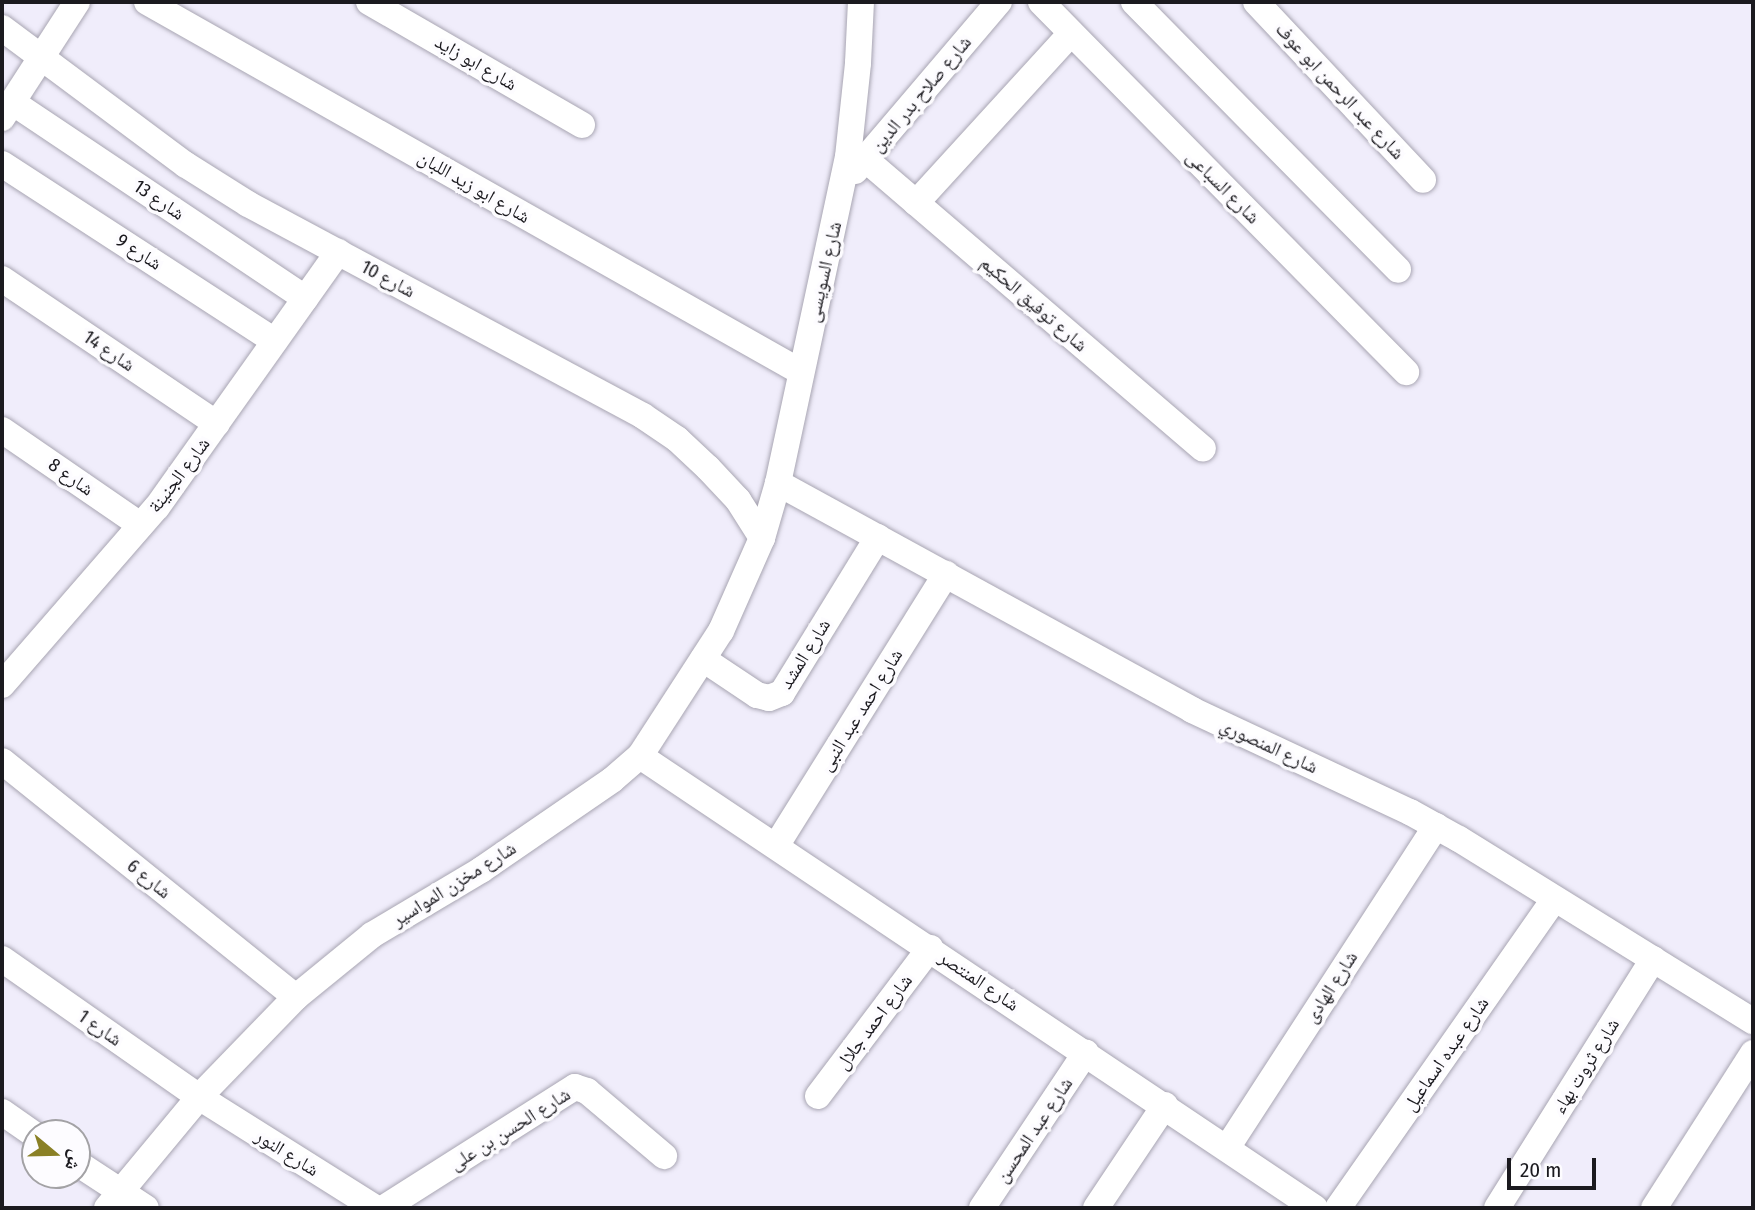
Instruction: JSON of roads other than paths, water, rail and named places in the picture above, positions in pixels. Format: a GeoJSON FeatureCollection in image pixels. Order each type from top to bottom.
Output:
{"type":"FeatureCollection","features":[{"type":"Feature","properties":{"kind":"street"},"geometry":{"type":"LineString","coordinates":[[7,110],[78,2]]}},
{"type":"Feature","properties":{"kind":"street","name":"شارع ابو زيد اللبان"},"geometry":{"type":"LineString","coordinates":[[147,2],[801,372]]}},
{"type":"Feature","properties":{"kind":"street","name":"شارع ابو زايد"},"geometry":{"type":"LineString","coordinates":[[369,2],[582,125]]}},
{"type":"Feature","properties":{"kind":"street","name":"شارع السويسى"},"geometry":{"type":"LineString","coordinates":[[762,538],[778,483],[843,185],[858,63],[861,2]]}},
{"type":"Feature","properties":{"kind":"street","name":"شارع صلاح بدر الدين"},"geometry":{"type":"LineString","coordinates":[[843,185],[999,2]]}},
{"type":"Feature","properties":{"kind":"street","name":"شارع السباعى"},"geometry":{"type":"LineString","coordinates":[[1041,2],[1406,372]]}},
{"type":"Feature","properties":{"kind":"street"},"geometry":{"type":"LineString","coordinates":[[1135,2],[1398,270]]}},
{"type":"Feature","properties":{"kind":"street","name":"شارع عبد الرحمن ابو عوف"},"geometry":{"type":"LineString","coordinates":[[1256,2],[1423,180]]}},
{"type":"Feature","properties":{"kind":"street","name":"شارع 10"},"geometry":{"type":"LineString","coordinates":[[2,28],[186,165],[248,204],[643,415],[677,439],[709,468],[738,500],[762,538]]}},
{"type":"Feature","properties":{"kind":"street"},"geometry":{"type":"LineString","coordinates":[[916,203],[1071,33]]}},
{"type":"Feature","properties":{"kind":"street","name":"شارع 13"},"geometry":{"type":"LineString","coordinates":[[7,110],[305,298]]}},
{"type":"Feature","properties":{"kind":"street","name":"شارع توفيق الحكيم"},"geometry":{"type":"LineString","coordinates":[[865,159],[1203,449]]}},
{"type":"Feature","properties":{"kind":"street","name":"شارع 9"},"geometry":{"type":"LineString","coordinates":[[2,164],[275,341]]}},
{"type":"Feature","properties":{"kind":"street","name":"شارع الجنينة"},"geometry":{"type":"LineString","coordinates":[[3,682],[157,507],[338,252]]}},
{"type":"Feature","properties":{"kind":"street","name":"شارع 14"},"geometry":{"type":"LineString","coordinates":[[2,279],[217,424]]}},
{"type":"Feature","properties":{"kind":"street","name":"شارع 8"},"geometry":{"type":"LineString","coordinates":[[2,430],[140,525]]}},
{"type":"Feature","properties":{"kind":"street","name":"شارع المنصوري"},"geometry":{"type":"LineString","coordinates":[[778,483],[1192,710],[1436,826],[1753,1021]]}},
{"type":"Feature","properties":{"kind":"street","name":"شارع المشد"},"geometry":{"type":"LineString","coordinates":[[703,659],[762,698],[782,693],[878,537]]}},
{"type":"Feature","properties":{"kind":"street","name":"شارع مخزن المواسير"},"geometry":{"type":"LineString","coordinates":[[113,1200],[199,1097],[296,997],[372,935],[481,870],[612,780],[640,756],[703,659],[740,592],[762,538]]}},
{"type":"Feature","properties":{"kind":"street","name":"شارع احمد عبد النبى"},"geometry":{"type":"LineString","coordinates":[[776,846],[946,574]]}},
{"type":"Feature","properties":{"kind":"street","name":"شارع المنتصر"},"geometry":{"type":"LineString","coordinates":[[640,756],[1086,1052],[1315,1208]]}},
{"type":"Feature","properties":{"kind":"street","name":"شارع 6"},"geometry":{"type":"LineString","coordinates":[[2,761],[296,997]]}},
{"type":"Feature","properties":{"kind":"street","name":"شارع الهادى"},"geometry":{"type":"LineString","coordinates":[[1227,1148],[1436,826]]}},
{"type":"Feature","properties":{"kind":"street","name":"شارع عبده اسماعيل"},"geometry":{"type":"LineString","coordinates":[[1338,1208],[1554,900]]}},
{"type":"Feature","properties":{"kind":"street","name":"شارع احمد جلال"},"geometry":{"type":"LineString","coordinates":[[818,1096],[930,948]]}},
{"type":"Feature","properties":{"kind":"street","name":"شارع 1"},"geometry":{"type":"LineString","coordinates":[[2,959],[199,1097]]}},
{"type":"Feature","properties":{"kind":"street","name":"شارع ثروت بهاء"},"geometry":{"type":"LineString","coordinates":[[1497,1208],[1653,959]]}},
{"type":"Feature","properties":{"kind":"street","name":"شارع عبد المحسن"},"geometry":{"type":"LineString","coordinates":[[982,1208],[1086,1052]]}},
{"type":"Feature","properties":{"kind":"street"},"geometry":{"type":"LineString","coordinates":[[1654,1208],[1753,1053]]}},
{"type":"Feature","properties":{"kind":"street","name":"شارع الحسن بن على"},"geometry":{"type":"LineString","coordinates":[[384,1208],[575,1087],[587,1091],[664,1156]]}},
{"type":"Feature","properties":{"kind":"street","name":"شارع النور"},"geometry":{"type":"LineString","coordinates":[[199,1097],[375,1208]]}},
{"type":"Feature","properties":{"kind":"street"},"geometry":{"type":"LineString","coordinates":[[1096,1208],[1165,1105]]}},
{"type":"Feature","properties":{"kind":"street"},"geometry":{"type":"LineString","coordinates":[[2,1112],[21,1125]]}},
{"type":"Feature","properties":{"kind":"street"},"geometry":{"type":"LineString","coordinates":[[91,1178],[113,1200],[146,1208]]}}]}
